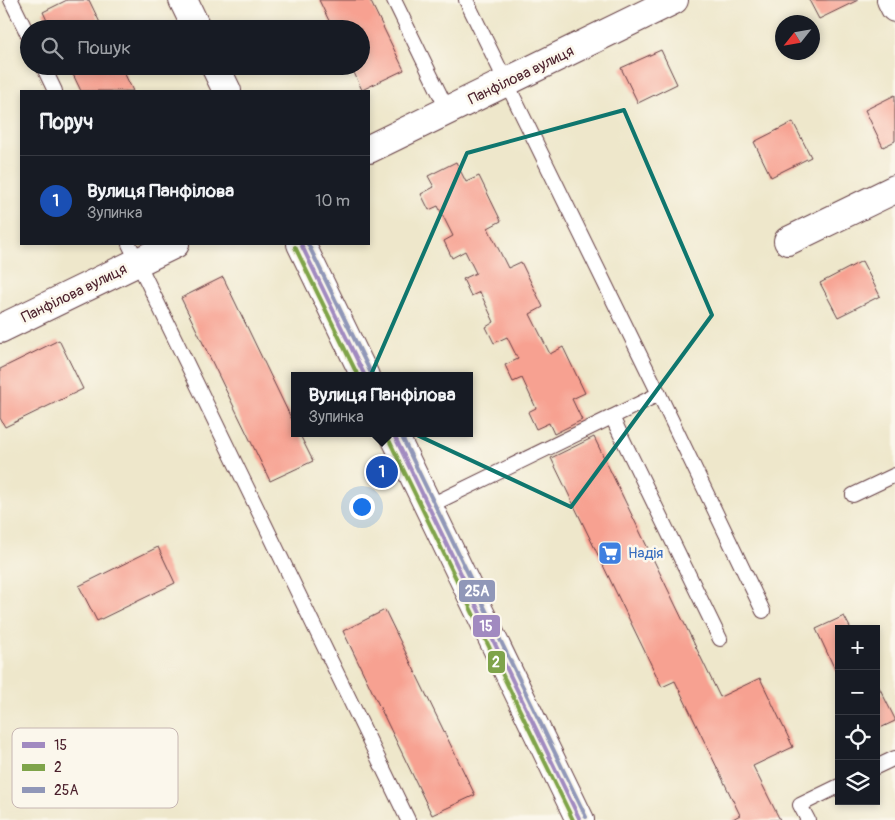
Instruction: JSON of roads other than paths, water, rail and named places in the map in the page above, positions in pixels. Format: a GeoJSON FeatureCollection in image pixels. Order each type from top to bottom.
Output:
{"type":"FeatureCollection","features":[{"type":"Feature","properties":{"kind":"street"},"geometry":{"type":"LineString","coordinates":[[183,0],[192,20]]}},
{"type":"Feature","properties":{"kind":"street","name":"Панфілова вулиця"},"geometry":{"type":"LineString","coordinates":[[370,149],[674,0]]}},
{"type":"Feature","properties":{"kind":"street"},"geometry":{"type":"LineString","coordinates":[[891,0],[895,8]]}},
{"type":"Feature","properties":{"kind":"street"},"geometry":{"type":"LineString","coordinates":[[219,75],[227,90]]}},
{"type":"Feature","properties":{"kind":"street"},"geometry":{"type":"LineString","coordinates":[[788,241],[895,189]]}},
{"type":"Feature","properties":{"kind":"street","name":"Панфілова вулиця"},"geometry":{"type":"LineString","coordinates":[[0,329],[134,253],[170,245]]}},
{"type":"Feature","properties":{"kind":"street"},"geometry":{"type":"LineString","coordinates":[[301,245],[363,372]]}},
{"type":"Feature","properties":{"kind":"street"},"geometry":{"type":"LineString","coordinates":[[395,437],[580,820]]}},
{"type":"Feature","properties":{"kind":"lane"},"geometry":{"type":"LineString","coordinates":[[11,0],[21,20]]}},
{"type":"Feature","properties":{"kind":"lane"},"geometry":{"type":"LineString","coordinates":[[394,0],[448,111]]}},
{"type":"Feature","properties":{"kind":"lane"},"geometry":{"type":"LineString","coordinates":[[466,0],[763,611]]}},
{"type":"Feature","properties":{"kind":"lane"},"geometry":{"type":"LineString","coordinates":[[47,75],[55,90]]}},
{"type":"Feature","properties":{"kind":"lane"},"geometry":{"type":"LineString","coordinates":[[134,253],[408,820]]}},
{"type":"Feature","properties":{"kind":"lane"},"geometry":{"type":"LineString","coordinates":[[428,506],[659,394]]}},
{"type":"Feature","properties":{"kind":"lane"},"geometry":{"type":"LineString","coordinates":[[612,417],[720,639]]}},
{"type":"Feature","properties":{"kind":"lane"},"geometry":{"type":"LineString","coordinates":[[853,495],[895,475]]}},
{"type":"Feature","properties":{"kind":"lane"},"geometry":{"type":"LineString","coordinates":[[880,765],[895,758]]}},
{"type":"Feature","properties":{"kind":"lane"},"geometry":{"type":"LineString","coordinates":[[808,820],[800,805],[835,788]]}},
{"type":"Feature","properties":{"kind":"place","name":"Вулиця Панфілова"},"geometry":{"type":"Point","coordinates":[382,472]}},
{"type":"Feature","properties":{"kind":"place","name":"Надiя"},"geometry":{"type":"Point","coordinates":[610,553]}}]}
